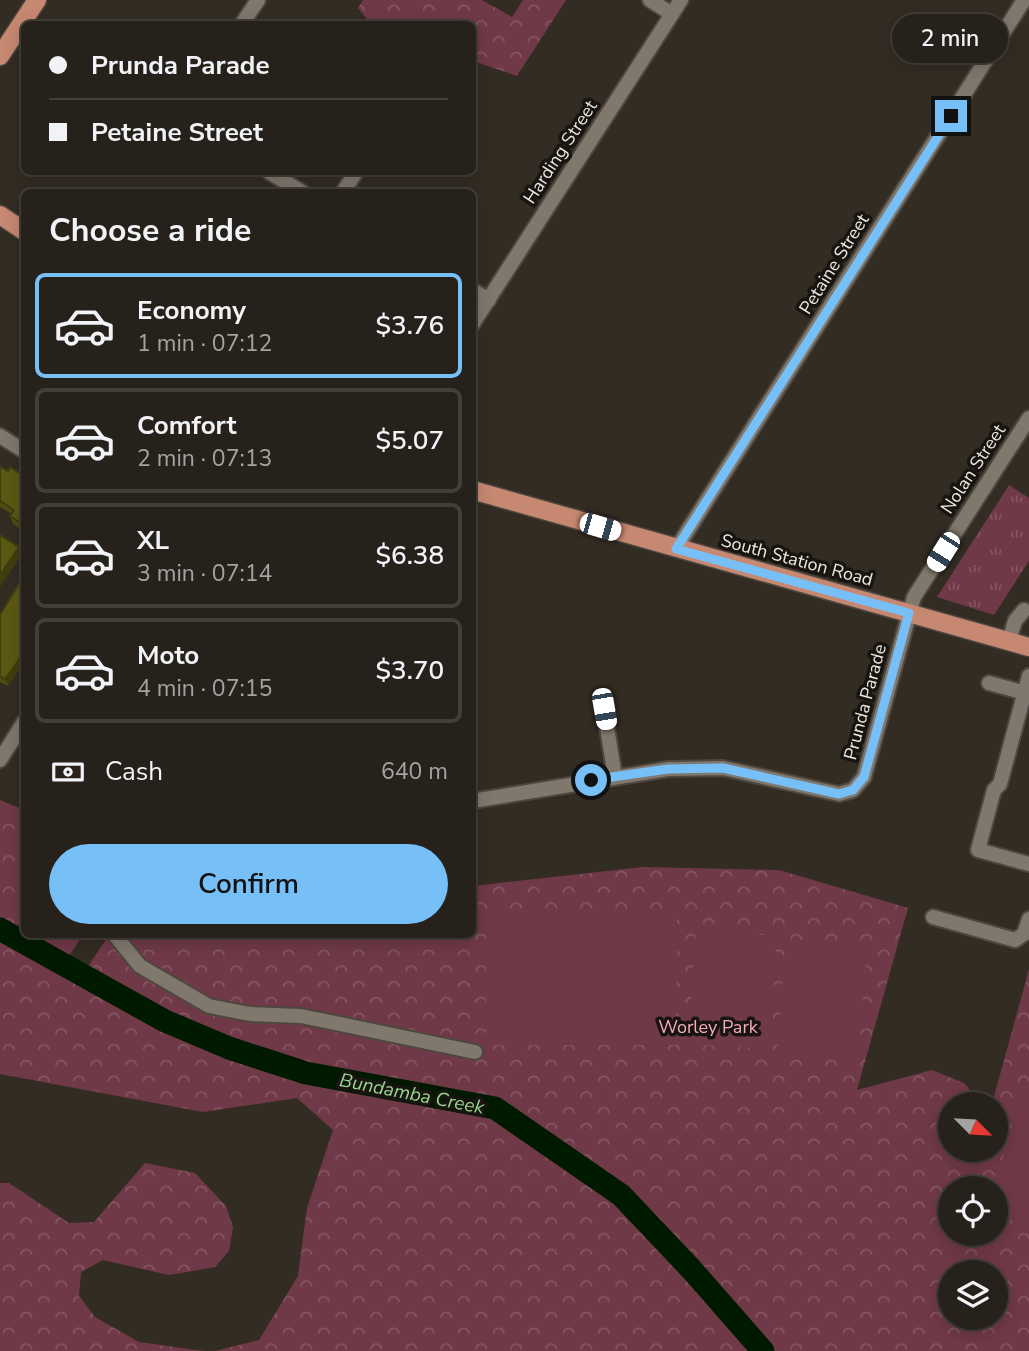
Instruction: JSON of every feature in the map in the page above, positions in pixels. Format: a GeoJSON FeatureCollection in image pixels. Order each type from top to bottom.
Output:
{"type":"FeatureCollection","features":[{"type":"Feature","properties":{"kind":"main road"},"geometry":{"type":"LineString","coordinates":[[23,21],[37,0]]}},
{"type":"Feature","properties":{"kind":"main road"},"geometry":{"type":"LineString","coordinates":[[0,56],[21,24]]}},
{"type":"Feature","properties":{"kind":"main road"},"geometry":{"type":"LineString","coordinates":[[0,215],[21,229]]}},
{"type":"Feature","properties":{"kind":"main road","name":"South Station Road"},"geometry":{"type":"LineString","coordinates":[[476,491],[1029,647]]}},
{"type":"Feature","properties":{"kind":"street"},"geometry":{"type":"LineString","coordinates":[[244,21],[258,0]]}},
{"type":"Feature","properties":{"kind":"street"},"geometry":{"type":"LineString","coordinates":[[650,0],[672,14]]}},
{"type":"Feature","properties":{"kind":"street","name":"Harding Street"},"geometry":{"type":"LineString","coordinates":[[476,320],[681,0]]}},
{"type":"Feature","properties":{"kind":"street","name":"Petaine Street"},"geometry":{"type":"LineString","coordinates":[[676,549],[1024,0]]}},
{"type":"Feature","properties":{"kind":"street"},"geometry":{"type":"LineString","coordinates":[[274,175],[297,189]]}},
{"type":"Feature","properties":{"kind":"street"},"geometry":{"type":"LineString","coordinates":[[476,292],[489,300]]}},
{"type":"Feature","properties":{"kind":"street","name":"Nolan Street"},"geometry":{"type":"LineString","coordinates":[[909,613],[914,597],[1029,418]]}},
{"type":"Feature","properties":{"kind":"street"},"geometry":{"type":"LineString","coordinates":[[0,436],[21,449]]}},
{"type":"Feature","properties":{"kind":"street"},"geometry":{"type":"LineString","coordinates":[[1009,641],[1015,621],[1024,610]]}},
{"type":"Feature","properties":{"kind":"street","name":"Prunda Parade"},"geometry":{"type":"LineString","coordinates":[[476,800],[668,769],[723,768],[839,794],[853,790],[864,777],[909,613]]}},
{"type":"Feature","properties":{"kind":"street"},"geometry":{"type":"LineString","coordinates":[[1029,676],[1027,694],[1000,784],[994,790],[978,850],[1029,864]]}},
{"type":"Feature","properties":{"kind":"street"},"geometry":{"type":"LineString","coordinates":[[989,683],[1027,694]]}},
{"type":"Feature","properties":{"kind":"street"},"geometry":{"type":"LineString","coordinates":[[604,709],[615,776]]}},
{"type":"Feature","properties":{"kind":"street"},"geometry":{"type":"LineString","coordinates":[[0,760],[21,727]]}},
{"type":"Feature","properties":{"kind":"street"},"geometry":{"type":"LineString","coordinates":[[933,917],[1015,940],[1024,934],[1029,919]]}},
{"type":"Feature","properties":{"kind":"street"},"geometry":{"type":"LineString","coordinates":[[117,938],[140,966],[209,1006],[250,1014],[301,1016],[475,1052]]}},
{"type":"Feature","properties":{"kind":"green space"},"geometry":{"type":"Polygon","coordinates":[[[363,0],[482,0],[512,17],[523,0],[566,0],[517,76],[476,62],[476,21],[369,21],[358,8],[363,0]]]}},
{"type":"Feature","properties":{"kind":"green space"},"geometry":{"type":"Polygon","coordinates":[[[1009,485],[1029,498],[1029,561],[994,615],[937,597],[1009,485]]]}},
{"type":"Feature","properties":{"kind":"green space","name":"Worley Park"},"geometry":{"type":"Polygon","coordinates":[[[0,800],[21,809],[21,938],[81,938],[67,959],[87,968],[107,938],[476,938],[476,886],[643,867],[779,870],[908,908],[857,1090],[932,1070],[964,1083],[972,1092],[938,1092],[938,1162],[1008,1162],[1008,1092],[995,1092],[1029,969],[1029,1351],[215,1351],[259,1340],[298,1276],[307,1208],[333,1130],[297,1098],[203,1112],[0,1074],[0,800]]]}},
{"type":"Feature","properties":{"kind":"green space"},"geometry":{"type":"Polygon","coordinates":[[[486,915],[677,915],[676,1045],[486,1045],[486,915]]]}},
{"type":"Feature","properties":{"kind":"green space","name":"Worley Park"},"geometry":{"type":"Polygon","coordinates":[[[696,930],[777,936],[769,1049],[688,1044],[696,930]]]}},
{"type":"Feature","properties":{"kind":"green space"},"geometry":{"type":"Polygon","coordinates":[[[786,939],[867,945],[858,1057],[777,1052],[786,939]]]}},
{"type":"Feature","properties":{"kind":"green space"},"geometry":{"type":"Polygon","coordinates":[[[1022,1094],[1029,1096],[1029,1225],[1008,1219],[1008,1176],[998,1176],[1002,1162],[1008,1162],[1008,1141],[1022,1094]]]}},
{"type":"Feature","properties":{"kind":"green space"},"geometry":{"type":"Polygon","coordinates":[[[145,1163],[195,1173],[226,1206],[233,1227],[229,1251],[215,1267],[169,1275],[103,1260],[81,1272],[79,1296],[95,1317],[139,1342],[203,1351],[0,1351],[0,1183],[9,1183],[69,1223],[94,1222],[145,1163]]]}},
{"type":"Feature","properties":{"kind":"building"},"geometry":{"type":"Polygon","coordinates":[[[0,467],[8,471],[10,467],[21,474],[21,523],[10,516],[14,510],[0,501],[0,467]]]}},
{"type":"Feature","properties":{"kind":"building"},"geometry":{"type":"Polygon","coordinates":[[[0,535],[19,547],[0,575],[0,535]]]}},
{"type":"Feature","properties":{"kind":"building"},"geometry":{"type":"Polygon","coordinates":[[[21,580],[21,656],[5,679],[0,676],[0,615],[21,580]]]}},
{"type":"Feature","properties":{"kind":"waterway","name":"Bundamba Creek"},"geometry":{"type":"LineString","coordinates":[[0,929],[165,1021],[229,1048],[306,1073],[495,1108],[621,1195],[763,1351]]}},
{"type":"Feature","properties":{"kind":"route"},"geometry":{"type":"LineString","coordinates":[[591,780],[668,769],[723,768],[839,794],[853,790],[864,777],[909,613],[676,549],[951,116]]}}]}
